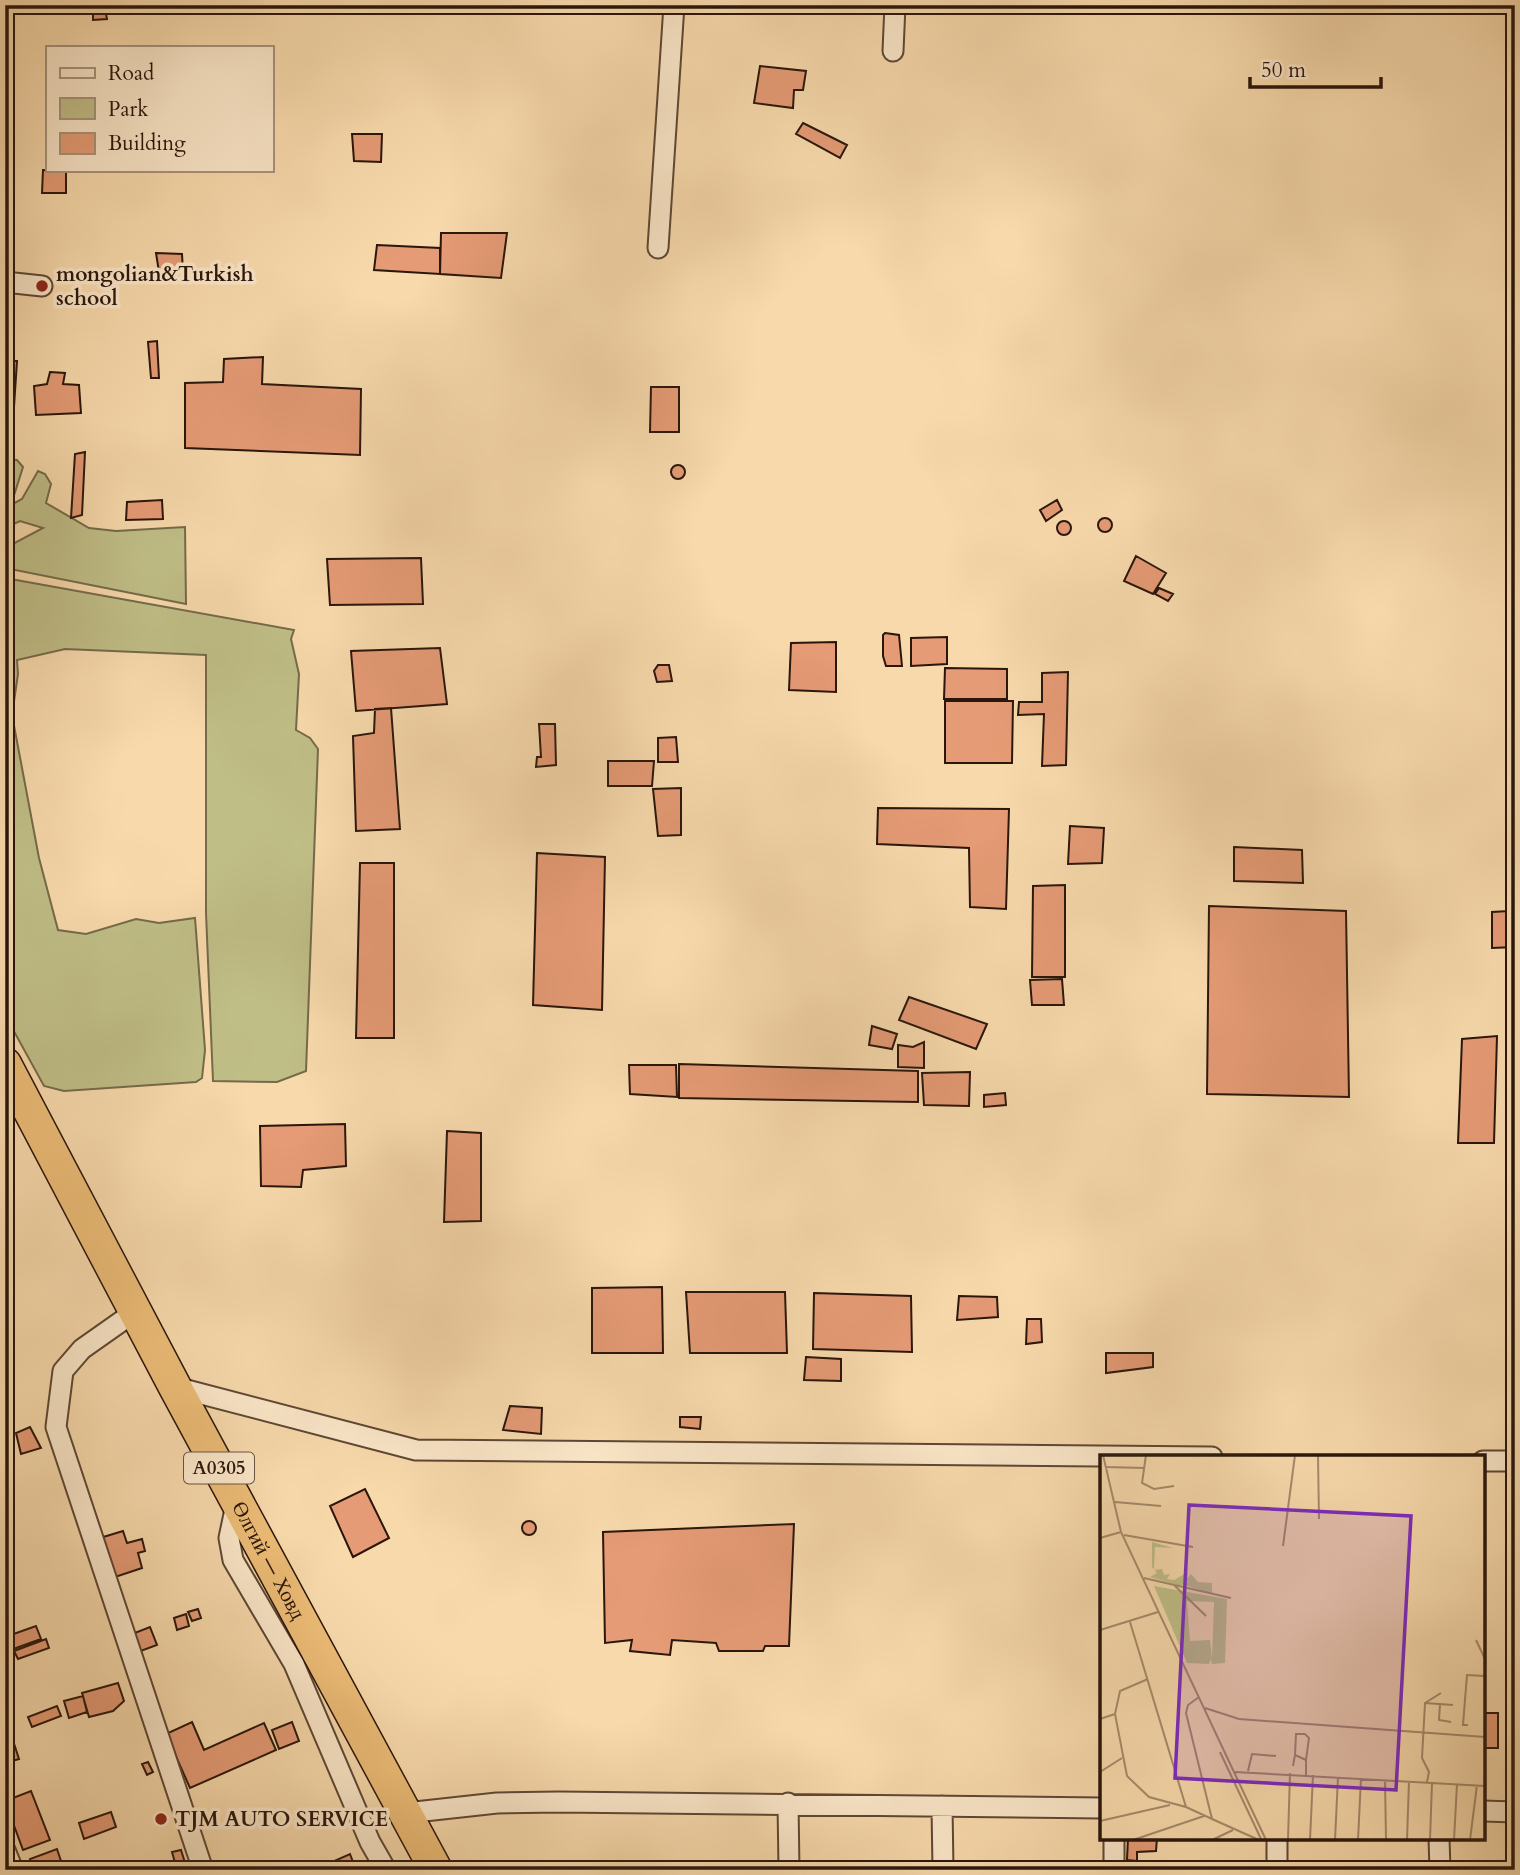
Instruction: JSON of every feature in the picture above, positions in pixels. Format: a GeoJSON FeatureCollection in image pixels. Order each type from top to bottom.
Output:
{"type":"FeatureCollection","features":[{"type":"Feature","properties":{"kind":"highway","name":"Өлгий — Ховд"},"geometry":{"type":"LineString","coordinates":[[5,1064],[175,1387],[436,1870]]}},
{"type":"Feature","properties":{"kind":"street"},"geometry":{"type":"LineString","coordinates":[[658,248],[674,5]]}},
{"type":"Feature","properties":{"kind":"street"},"geometry":{"type":"LineString","coordinates":[[893,51],[895,5]]}},
{"type":"Feature","properties":{"kind":"street"},"geometry":{"type":"LineString","coordinates":[[5,282],[42,286]]}},
{"type":"Feature","properties":{"kind":"street"},"geometry":{"type":"LineString","coordinates":[[136,1311],[82,1349],[62,1371],[56,1427],[203,1870]]}},
{"type":"Feature","properties":{"kind":"street"},"geometry":{"type":"LineString","coordinates":[[175,1387],[416,1450],[1100,1456]]}},
{"type":"Feature","properties":{"kind":"street"},"geometry":{"type":"LineString","coordinates":[[1485,1461],[1515,1461]]}},
{"type":"Feature","properties":{"kind":"street"},"geometry":{"type":"LineString","coordinates":[[236,1500],[229,1538],[233,1560],[294,1664],[370,1842],[386,1870]]}},
{"type":"Feature","properties":{"kind":"street"},"geometry":{"type":"LineString","coordinates":[[406,1813],[510,1803],[788,1803],[1100,1808]]}},
{"type":"Feature","properties":{"kind":"street"},"geometry":{"type":"LineString","coordinates":[[788,1803],[789,1870]]}},
{"type":"Feature","properties":{"kind":"street"},"geometry":{"type":"LineString","coordinates":[[942,1806],[943,1870]]}},
{"type":"Feature","properties":{"kind":"street"},"geometry":{"type":"LineString","coordinates":[[1485,1811],[1515,1812]]}},
{"type":"Feature","properties":{"kind":"street"},"geometry":{"type":"LineString","coordinates":[[1114,1840],[1114,1870]]}},
{"type":"Feature","properties":{"kind":"street"},"geometry":{"type":"LineString","coordinates":[[1277,1840],[1277,1870]]}},
{"type":"Feature","properties":{"kind":"street"},"geometry":{"type":"LineString","coordinates":[[1439,1840],[1440,1870]]}},
{"type":"Feature","properties":{"kind":"street"},"geometry":{"type":"LineString","coordinates":[[5,1850],[13,1870]]}},
{"type":"Feature","properties":{"kind":"green space"},"geometry":{"type":"Polygon","coordinates":[[[9,459],[17,460],[23,467],[11,505],[22,499],[38,471],[45,474],[51,484],[46,503],[89,528],[116,531],[185,527],[186,604],[5,568],[5,548],[43,528],[20,521],[5,528],[5,470],[9,459]]]}},
{"type":"Feature","properties":{"kind":"green space"},"geometry":{"type":"Polygon","coordinates":[[[5,578],[294,630],[291,639],[299,674],[296,730],[310,738],[318,749],[306,1071],[277,1082],[213,1081],[206,913],[206,655],[65,649],[17,660],[18,674],[12,715],[39,858],[58,930],[86,934],[136,919],[159,923],[195,918],[205,1050],[202,1078],[196,1082],[64,1091],[44,1086],[5,1015],[5,578]]]}},
{"type":"Feature","properties":{"kind":"building"},"geometry":{"type":"Polygon","coordinates":[[[93,5],[119,5],[119,12],[106,14],[107,19],[93,20],[93,5]]]}},
{"type":"Feature","properties":{"kind":"building"},"geometry":{"type":"Polygon","coordinates":[[[760,66],[806,71],[803,90],[794,90],[793,108],[754,103],[760,66]]]}},
{"type":"Feature","properties":{"kind":"building"},"geometry":{"type":"Polygon","coordinates":[[[803,123],[847,145],[840,158],[796,134],[803,123]]]}},
{"type":"Feature","properties":{"kind":"building"},"geometry":{"type":"Polygon","coordinates":[[[352,134],[382,134],[381,162],[354,161],[352,134]]]}},
{"type":"Feature","properties":{"kind":"building"},"geometry":{"type":"Polygon","coordinates":[[[43,170],[66,172],[66,193],[42,193],[43,170]]]}},
{"type":"Feature","properties":{"kind":"building"},"geometry":{"type":"Polygon","coordinates":[[[5,192],[10,192],[10,213],[5,213],[5,192]]]}},
{"type":"Feature","properties":{"kind":"building"},"geometry":{"type":"Polygon","coordinates":[[[441,233],[507,233],[501,278],[440,274],[441,233]]]}},
{"type":"Feature","properties":{"kind":"building"},"geometry":{"type":"Polygon","coordinates":[[[377,245],[440,248],[440,274],[374,270],[377,245]]]}},
{"type":"Feature","properties":{"kind":"building"},"geometry":{"type":"Polygon","coordinates":[[[156,253],[182,254],[183,272],[159,272],[156,253]]]}},
{"type":"Feature","properties":{"kind":"building"},"geometry":{"type":"Polygon","coordinates":[[[157,341],[159,378],[151,378],[148,342],[157,341]]]}},
{"type":"Feature","properties":{"kind":"building"},"geometry":{"type":"Polygon","coordinates":[[[263,357],[262,384],[361,389],[360,455],[185,448],[185,383],[223,382],[224,359],[263,357]]]}},
{"type":"Feature","properties":{"kind":"building"},"geometry":{"type":"Polygon","coordinates":[[[5,361],[17,361],[14,407],[5,407],[5,361]]]}},
{"type":"Feature","properties":{"kind":"building"},"geometry":{"type":"Polygon","coordinates":[[[50,372],[65,373],[63,384],[79,385],[81,413],[36,415],[34,386],[47,384],[50,372]]]}},
{"type":"Feature","properties":{"kind":"building"},"geometry":{"type":"Polygon","coordinates":[[[651,387],[679,387],[679,432],[650,432],[651,387]]]}},
{"type":"Feature","properties":{"kind":"building"},"geometry":{"type":"Polygon","coordinates":[[[85,452],[82,515],[71,518],[75,454],[85,452]]]}},
{"type":"Feature","properties":{"kind":"building"},"geometry":{"type":"Polygon","coordinates":[[[675,465],[681,465],[685,472],[681,479],[675,479],[671,475],[671,469],[675,465]]]}},
{"type":"Feature","properties":{"kind":"building"},"geometry":{"type":"Polygon","coordinates":[[[162,500],[163,519],[126,520],[127,502],[162,500]]]}},
{"type":"Feature","properties":{"kind":"building"},"geometry":{"type":"Polygon","coordinates":[[[1057,500],[1062,510],[1046,521],[1040,510],[1057,500]]]}},
{"type":"Feature","properties":{"kind":"building"},"geometry":{"type":"Polygon","coordinates":[[[1105,518],[1110,520],[1110,530],[1105,532],[1100,530],[1098,525],[1100,520],[1105,518]]]}},
{"type":"Feature","properties":{"kind":"building"},"geometry":{"type":"Polygon","coordinates":[[[1064,521],[1069,523],[1069,533],[1064,535],[1059,533],[1057,528],[1059,523],[1064,521]]]}},
{"type":"Feature","properties":{"kind":"building"},"geometry":{"type":"Polygon","coordinates":[[[1136,556],[1166,573],[1153,594],[1124,581],[1136,556]]]}},
{"type":"Feature","properties":{"kind":"building"},"geometry":{"type":"Polygon","coordinates":[[[421,558],[423,604],[330,605],[327,559],[421,558]]]}},
{"type":"Feature","properties":{"kind":"building"},"geometry":{"type":"Polygon","coordinates":[[[1159,588],[1173,594],[1168,601],[1155,594],[1159,588]]]}},
{"type":"Feature","properties":{"kind":"building"},"geometry":{"type":"Polygon","coordinates":[[[885,633],[899,635],[902,666],[886,666],[883,656],[885,633]]]}},
{"type":"Feature","properties":{"kind":"building"},"geometry":{"type":"Polygon","coordinates":[[[947,637],[947,664],[911,666],[911,638],[947,637]]]}},
{"type":"Feature","properties":{"kind":"building"},"geometry":{"type":"Polygon","coordinates":[[[836,642],[836,692],[789,690],[791,643],[836,642]]]}},
{"type":"Feature","properties":{"kind":"building"},"geometry":{"type":"Polygon","coordinates":[[[440,648],[447,704],[356,711],[351,651],[440,648]]]}},
{"type":"Feature","properties":{"kind":"building"},"geometry":{"type":"Polygon","coordinates":[[[658,665],[669,665],[672,681],[657,682],[654,671],[658,665]]]}},
{"type":"Feature","properties":{"kind":"building"},"geometry":{"type":"Polygon","coordinates":[[[945,668],[1007,669],[1007,699],[944,699],[945,668]]]}},
{"type":"Feature","properties":{"kind":"building"},"geometry":{"type":"Polygon","coordinates":[[[1068,672],[1066,765],[1042,766],[1044,714],[1018,715],[1019,702],[1042,702],[1042,673],[1068,672]]]}},
{"type":"Feature","properties":{"kind":"building"},"geometry":{"type":"Polygon","coordinates":[[[945,701],[1013,701],[1012,763],[945,763],[945,701]]]}},
{"type":"Feature","properties":{"kind":"building"},"geometry":{"type":"Polygon","coordinates":[[[391,708],[400,829],[356,831],[353,736],[374,733],[375,709],[391,708]]]}},
{"type":"Feature","properties":{"kind":"building"},"geometry":{"type":"Polygon","coordinates":[[[539,724],[555,724],[556,765],[536,767],[537,757],[541,757],[539,724]]]}},
{"type":"Feature","properties":{"kind":"building"},"geometry":{"type":"Polygon","coordinates":[[[676,737],[678,762],[658,762],[658,738],[676,737]]]}},
{"type":"Feature","properties":{"kind":"building"},"geometry":{"type":"Polygon","coordinates":[[[608,761],[654,761],[652,786],[608,786],[608,761]]]}},
{"type":"Feature","properties":{"kind":"building"},"geometry":{"type":"Polygon","coordinates":[[[681,788],[681,835],[658,836],[653,789],[681,788]]]}},
{"type":"Feature","properties":{"kind":"building"},"geometry":{"type":"Polygon","coordinates":[[[878,808],[1009,809],[1006,909],[970,907],[969,848],[877,844],[878,808]]]}},
{"type":"Feature","properties":{"kind":"building"},"geometry":{"type":"Polygon","coordinates":[[[1070,826],[1104,828],[1102,863],[1068,864],[1070,826]]]}},
{"type":"Feature","properties":{"kind":"building"},"geometry":{"type":"Polygon","coordinates":[[[1234,847],[1302,850],[1303,883],[1234,881],[1234,847]]]}},
{"type":"Feature","properties":{"kind":"building"},"geometry":{"type":"Polygon","coordinates":[[[537,853],[605,857],[602,1010],[533,1005],[537,853]]]}},
{"type":"Feature","properties":{"kind":"building"},"geometry":{"type":"Polygon","coordinates":[[[360,863],[394,863],[394,1038],[356,1038],[360,863]]]}},
{"type":"Feature","properties":{"kind":"building"},"geometry":{"type":"Polygon","coordinates":[[[1065,885],[1065,977],[1032,977],[1033,886],[1065,885]]]}},
{"type":"Feature","properties":{"kind":"building"},"geometry":{"type":"Polygon","coordinates":[[[1209,906],[1346,911],[1349,1097],[1207,1094],[1209,906]]]}},
{"type":"Feature","properties":{"kind":"building"},"geometry":{"type":"Polygon","coordinates":[[[1509,911],[1509,930],[1515,931],[1515,947],[1492,948],[1492,912],[1509,911]]]}},
{"type":"Feature","properties":{"kind":"building"},"geometry":{"type":"Polygon","coordinates":[[[1062,979],[1064,1005],[1032,1005],[1030,980],[1062,979]]]}},
{"type":"Feature","properties":{"kind":"building"},"geometry":{"type":"Polygon","coordinates":[[[909,997],[987,1024],[976,1049],[899,1020],[909,997]]]}},
{"type":"Feature","properties":{"kind":"building"},"geometry":{"type":"Polygon","coordinates":[[[872,1026],[897,1034],[892,1049],[869,1045],[872,1026]]]}},
{"type":"Feature","properties":{"kind":"building"},"geometry":{"type":"Polygon","coordinates":[[[1497,1036],[1494,1143],[1458,1143],[1462,1039],[1497,1036]]]}},
{"type":"Feature","properties":{"kind":"building"},"geometry":{"type":"Polygon","coordinates":[[[924,1042],[924,1068],[898,1067],[898,1045],[913,1047],[924,1042]]]}},
{"type":"Feature","properties":{"kind":"building"},"geometry":{"type":"Polygon","coordinates":[[[679,1064],[918,1071],[918,1102],[679,1098],[679,1064]]]}},
{"type":"Feature","properties":{"kind":"building"},"geometry":{"type":"Polygon","coordinates":[[[629,1065],[676,1065],[677,1097],[630,1094],[629,1065]]]}},
{"type":"Feature","properties":{"kind":"building"},"geometry":{"type":"Polygon","coordinates":[[[970,1072],[969,1106],[924,1105],[922,1073],[970,1072]]]}},
{"type":"Feature","properties":{"kind":"building"},"geometry":{"type":"Polygon","coordinates":[[[1005,1093],[1006,1105],[984,1107],[984,1095],[1005,1093]]]}},
{"type":"Feature","properties":{"kind":"building"},"geometry":{"type":"Polygon","coordinates":[[[345,1124],[346,1166],[303,1170],[301,1187],[261,1186],[260,1126],[345,1124]]]}},
{"type":"Feature","properties":{"kind":"building"},"geometry":{"type":"Polygon","coordinates":[[[447,1131],[481,1133],[481,1221],[444,1222],[447,1131]]]}},
{"type":"Feature","properties":{"kind":"building"},"geometry":{"type":"Polygon","coordinates":[[[662,1287],[663,1353],[592,1353],[592,1288],[662,1287]]]}},
{"type":"Feature","properties":{"kind":"building"},"geometry":{"type":"Polygon","coordinates":[[[686,1292],[785,1292],[787,1353],[690,1353],[686,1292]]]}},
{"type":"Feature","properties":{"kind":"building"},"geometry":{"type":"Polygon","coordinates":[[[814,1293],[911,1296],[912,1352],[813,1349],[814,1293]]]}},
{"type":"Feature","properties":{"kind":"building"},"geometry":{"type":"Polygon","coordinates":[[[959,1296],[997,1297],[998,1317],[957,1320],[959,1296]]]}},
{"type":"Feature","properties":{"kind":"building"},"geometry":{"type":"Polygon","coordinates":[[[1027,1319],[1041,1319],[1042,1342],[1026,1344],[1027,1319]]]}},
{"type":"Feature","properties":{"kind":"building"},"geometry":{"type":"Polygon","coordinates":[[[1106,1353],[1153,1353],[1153,1367],[1106,1373],[1106,1353]]]}},
{"type":"Feature","properties":{"kind":"building"},"geometry":{"type":"Polygon","coordinates":[[[806,1357],[841,1359],[841,1381],[804,1380],[806,1357]]]}},
{"type":"Feature","properties":{"kind":"building"},"geometry":{"type":"Polygon","coordinates":[[[510,1406],[542,1408],[541,1434],[503,1430],[510,1406]]]}},
{"type":"Feature","properties":{"kind":"building"},"geometry":{"type":"Polygon","coordinates":[[[680,1417],[701,1417],[700,1429],[680,1427],[680,1417]]]}},
{"type":"Feature","properties":{"kind":"building"},"geometry":{"type":"Polygon","coordinates":[[[30,1427],[41,1448],[21,1454],[16,1433],[30,1427]]]}},
{"type":"Feature","properties":{"kind":"building"},"geometry":{"type":"Polygon","coordinates":[[[365,1489],[389,1538],[353,1557],[330,1506],[365,1489]]]}},
{"type":"Feature","properties":{"kind":"building"},"geometry":{"type":"Polygon","coordinates":[[[529,1521],[534,1523],[534,1533],[529,1535],[524,1533],[522,1528],[524,1523],[529,1521]]]}},
{"type":"Feature","properties":{"kind":"building"},"geometry":{"type":"Polygon","coordinates":[[[794,1524],[789,1646],[765,1646],[763,1651],[719,1651],[716,1643],[672,1640],[670,1655],[630,1651],[632,1640],[605,1643],[603,1532],[794,1524]]]}},
{"type":"Feature","properties":{"kind":"building"},"geometry":{"type":"Polygon","coordinates":[[[123,1531],[127,1543],[142,1539],[145,1551],[138,1553],[142,1568],[112,1578],[100,1538],[123,1531]]]}},
{"type":"Feature","properties":{"kind":"building"},"geometry":{"type":"Polygon","coordinates":[[[198,1609],[201,1618],[192,1621],[188,1612],[198,1609]]]}},
{"type":"Feature","properties":{"kind":"building"},"geometry":{"type":"Polygon","coordinates":[[[186,1614],[189,1626],[177,1630],[174,1618],[186,1614]]]}},
{"type":"Feature","properties":{"kind":"building"},"geometry":{"type":"Polygon","coordinates":[[[36,1626],[41,1639],[5,1652],[5,1637],[36,1626]]]}},
{"type":"Feature","properties":{"kind":"building"},"geometry":{"type":"Polygon","coordinates":[[[150,1627],[157,1645],[138,1652],[132,1634],[150,1627]]]}},
{"type":"Feature","properties":{"kind":"building"},"geometry":{"type":"Polygon","coordinates":[[[46,1639],[49,1648],[18,1659],[14,1651],[46,1639]]]}},
{"type":"Feature","properties":{"kind":"building"},"geometry":{"type":"Polygon","coordinates":[[[118,1683],[124,1701],[113,1711],[89,1717],[82,1693],[118,1683]]]}},
{"type":"Feature","properties":{"kind":"building"},"geometry":{"type":"Polygon","coordinates":[[[83,1696],[87,1712],[69,1718],[64,1701],[83,1696]]]}},
{"type":"Feature","properties":{"kind":"building"},"geometry":{"type":"Polygon","coordinates":[[[57,1706],[61,1716],[32,1727],[28,1717],[57,1706]]]}},
{"type":"Feature","properties":{"kind":"building"},"geometry":{"type":"Polygon","coordinates":[[[1485,1713],[1498,1713],[1498,1748],[1485,1748],[1485,1713]]]}},
{"type":"Feature","properties":{"kind":"building"},"geometry":{"type":"Polygon","coordinates":[[[192,1722],[204,1750],[264,1723],[276,1750],[190,1788],[166,1734],[192,1722]]]}},
{"type":"Feature","properties":{"kind":"building"},"geometry":{"type":"Polygon","coordinates":[[[292,1722],[299,1741],[279,1749],[272,1730],[292,1722]]]}},
{"type":"Feature","properties":{"kind":"building"},"geometry":{"type":"Polygon","coordinates":[[[8,1725],[19,1759],[5,1763],[5,1726],[8,1725]]]}},
{"type":"Feature","properties":{"kind":"building"},"geometry":{"type":"Polygon","coordinates":[[[148,1762],[153,1772],[147,1775],[142,1764],[148,1762]]]}},
{"type":"Feature","properties":{"kind":"building"},"geometry":{"type":"Polygon","coordinates":[[[31,1791],[50,1840],[23,1850],[5,1801],[31,1791]]]}},
{"type":"Feature","properties":{"kind":"building"},"geometry":{"type":"Polygon","coordinates":[[[111,1812],[116,1827],[84,1839],[79,1823],[111,1812]]]}},
{"type":"Feature","properties":{"kind":"building"},"geometry":{"type":"Polygon","coordinates":[[[1128,1840],[1157,1840],[1156,1851],[1137,1852],[1137,1861],[1127,1860],[1128,1840]]]}},
{"type":"Feature","properties":{"kind":"building"},"geometry":{"type":"Polygon","coordinates":[[[57,1849],[61,1861],[34,1870],[30,1859],[57,1849]]]}},
{"type":"Feature","properties":{"kind":"building"},"geometry":{"type":"Polygon","coordinates":[[[181,1850],[187,1869],[177,1870],[172,1852],[181,1850]]]}},
{"type":"Feature","properties":{"kind":"building"},"geometry":{"type":"Polygon","coordinates":[[[350,1854],[356,1870],[314,1870],[350,1854]]]}},
{"type":"Feature","properties":{"kind":"place","name":"mongolian&Turkish school"},"geometry":{"type":"Point","coordinates":[42,286]}},
{"type":"Feature","properties":{"kind":"place","name":"TJM AUTO SERVICE"},"geometry":{"type":"Point","coordinates":[161,1819]}}]}
